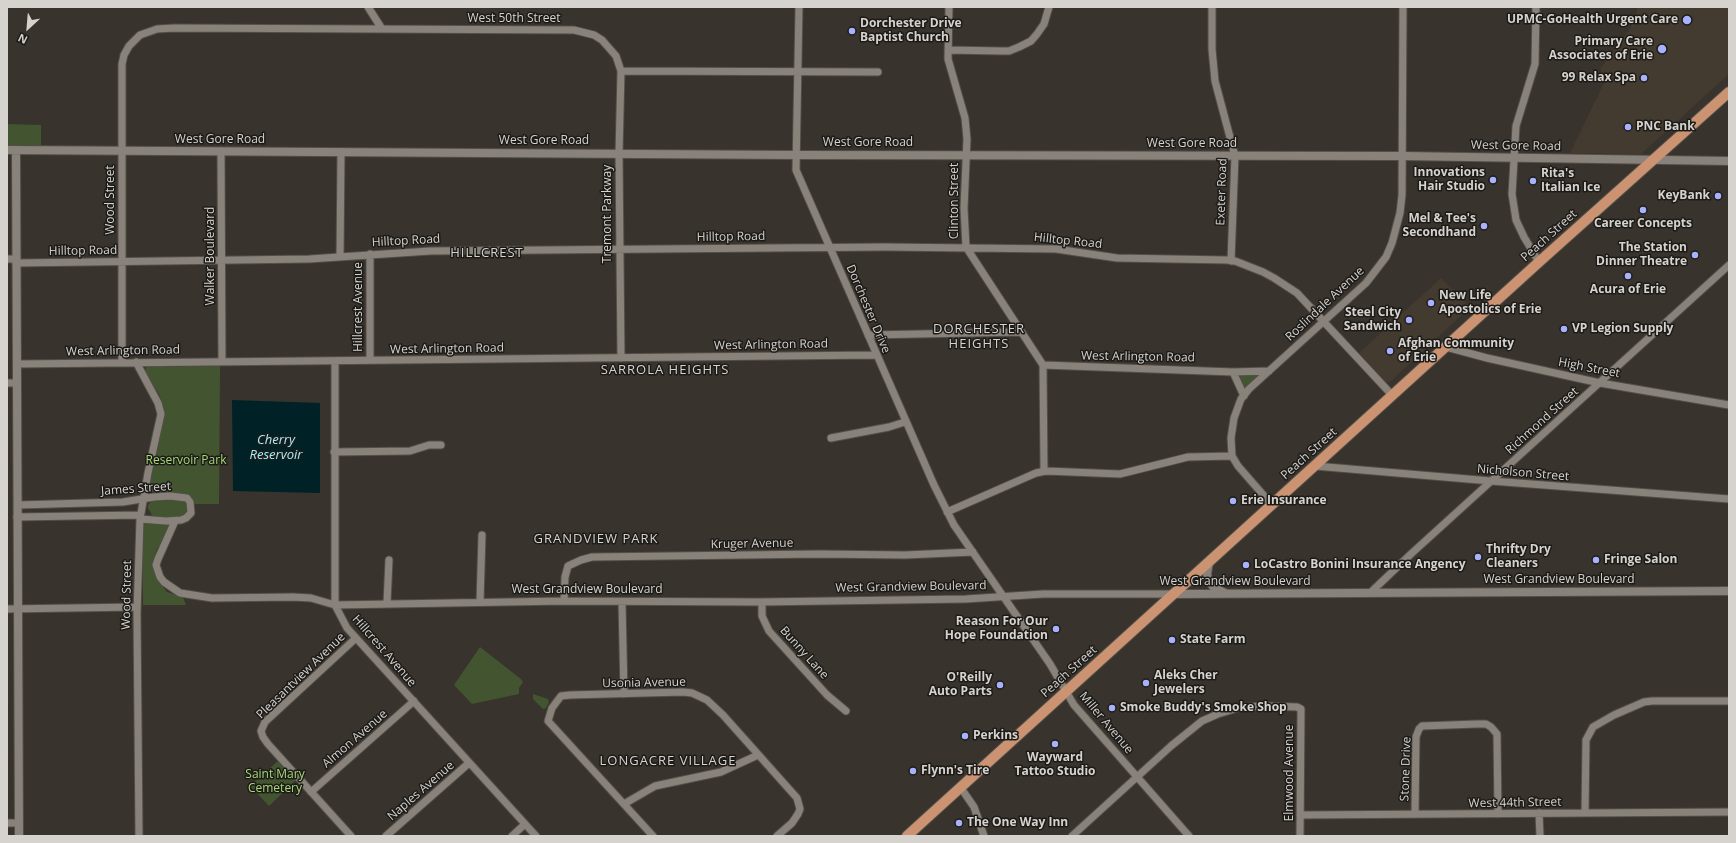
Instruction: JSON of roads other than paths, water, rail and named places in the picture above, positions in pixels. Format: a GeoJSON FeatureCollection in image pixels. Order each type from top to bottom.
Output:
{"type":"FeatureCollection","features":[{"type":"Feature","properties":{"kind":"main road","name":"Peach Street"},"geometry":{"type":"LineString","coordinates":[[907,836],[1392,395],[1729,92]]}},
{"type":"Feature","properties":{"kind":"street"},"geometry":{"type":"LineString","coordinates":[[368,7],[382,29]]}},
{"type":"Feature","properties":{"kind":"street","name":"Dorchester Drive"},"geometry":{"type":"LineString","coordinates":[[800,7],[796,155],[796,167],[799,178],[905,422],[947,512],[1003,597]]}},
{"type":"Feature","properties":{"kind":"street","name":"Clinton Street"},"geometry":{"type":"LineString","coordinates":[[949,7],[948,50],[950,69],[964,118],[966,139],[964,208],[966,247],[1043,365]]}},
{"type":"Feature","properties":{"kind":"street"},"geometry":{"type":"LineString","coordinates":[[948,50],[1009,51],[1019,47],[1031,41],[1037,34],[1044,24],[1048,7]]}},
{"type":"Feature","properties":{"kind":"street","name":"Exeter Road"},"geometry":{"type":"LineString","coordinates":[[1212,7],[1212,49],[1215,81],[1235,156],[1231,261]]}},
{"type":"Feature","properties":{"kind":"street","name":"Roslindale Avenue"},"geometry":{"type":"LineString","coordinates":[[1232,456],[1231,438],[1234,418],[1238,406],[1244,396],[1269,371],[1366,284],[1386,257],[1400,213],[1403,7]]}},
{"type":"Feature","properties":{"kind":"street"},"geometry":{"type":"LineString","coordinates":[[1536,7],[1534,64],[1531,80],[1517,118],[1513,158],[1512,194],[1513,211],[1520,229],[1539,262]]}},
{"type":"Feature","properties":{"kind":"street","name":"West 50th Street"},"geometry":{"type":"LineString","coordinates":[[133,41],[144,33],[162,28],[570,30],[584,31],[594,35],[610,47],[616,56],[621,70]]}},
{"type":"Feature","properties":{"kind":"street","name":"Wood Street"},"geometry":{"type":"LineString","coordinates":[[122,363],[121,69],[124,55],[133,41]]}},
{"type":"Feature","properties":{"kind":"street"},"geometry":{"type":"LineString","coordinates":[[621,70],[878,72]]}},
{"type":"Feature","properties":{"kind":"street","name":"Tremont Parkway"},"geometry":{"type":"LineString","coordinates":[[621,70],[619,154],[621,358]]}},
{"type":"Feature","properties":{"kind":"street","name":"West Gore Road"},"geometry":{"type":"LineString","coordinates":[[7,150],[796,155],[1402,156],[1729,161]]}},
{"type":"Feature","properties":{"kind":"street"},"geometry":{"type":"LineString","coordinates":[[16,150],[19,836]]}},
{"type":"Feature","properties":{"kind":"street","name":"Walker Boulevard"},"geometry":{"type":"LineString","coordinates":[[221,152],[222,361]]}},
{"type":"Feature","properties":{"kind":"street","name":"Hillcrest Avenue"},"geometry":{"type":"LineString","coordinates":[[340,152],[340,256]]}},
{"type":"Feature","properties":{"kind":"street","name":"Hilltop Road"},"geometry":{"type":"LineString","coordinates":[[7,259],[16,261],[122,262],[222,261],[309,259],[370,254],[439,251],[966,247],[1056,249],[1117,258],[1231,261],[1263,272],[1289,287],[1301,296],[1392,395]]}},
{"type":"Feature","properties":{"kind":"street","name":"Hillcrest Avenue"},"geometry":{"type":"LineString","coordinates":[[370,254],[370,360]]}},
{"type":"Feature","properties":{"kind":"street","name":"Richmond Street"},"geometry":{"type":"LineString","coordinates":[[1370,593],[1412,553],[1729,265]]}},
{"type":"Feature","properties":{"kind":"street"},"geometry":{"type":"LineString","coordinates":[[868,335],[1021,332]]}},
{"type":"Feature","properties":{"kind":"street","name":"High Street"},"geometry":{"type":"LineString","coordinates":[[1446,347],[1487,358],[1600,383],[1729,405]]}},
{"type":"Feature","properties":{"kind":"street","name":"West Arlington Road"},"geometry":{"type":"LineString","coordinates":[[17,364],[876,355]]}},
{"type":"Feature","properties":{"kind":"street","name":"Hillcrest Avenue"},"geometry":{"type":"LineString","coordinates":[[334,361],[335,605],[343,622],[356,638],[536,836]]}},
{"type":"Feature","properties":{"kind":"street","name":"Wood Street"},"geometry":{"type":"LineString","coordinates":[[136,362],[158,403],[161,414],[142,500],[140,517],[137,607],[139,836]]}},
{"type":"Feature","properties":{"kind":"street"},"geometry":{"type":"LineString","coordinates":[[1043,365],[1044,471]]}},
{"type":"Feature","properties":{"kind":"street","name":"West Arlington Road"},"geometry":{"type":"LineString","coordinates":[[1043,365],[1212,370],[1233,372],[1269,371]]}},
{"type":"Feature","properties":{"kind":"street"},"geometry":{"type":"LineString","coordinates":[[1233,372],[1244,396]]}},
{"type":"Feature","properties":{"kind":"street"},"geometry":{"type":"LineString","coordinates":[[7,383],[17,383]]}},
{"type":"Feature","properties":{"kind":"street"},"geometry":{"type":"LineString","coordinates":[[830,438],[889,428],[905,422]]}},
{"type":"Feature","properties":{"kind":"street"},"geometry":{"type":"LineString","coordinates":[[334,452],[410,451],[429,445],[441,445]]}},
{"type":"Feature","properties":{"kind":"street"},"geometry":{"type":"LineString","coordinates":[[947,512],[1036,473],[1044,471],[1120,474],[1188,457],[1232,456],[1238,466],[1272,505]]}},
{"type":"Feature","properties":{"kind":"street","name":"Nicholson Street"},"geometry":{"type":"LineString","coordinates":[[1315,466],[1729,499]]}},
{"type":"Feature","properties":{"kind":"street","name":"James Street"},"geometry":{"type":"LineString","coordinates":[[17,517],[140,517],[175,521],[186,518],[191,513],[190,502],[187,498],[170,496],[123,502],[18,505]]}},
{"type":"Feature","properties":{"kind":"street","name":"West Grandview Boulevard"},"geometry":{"type":"LineString","coordinates":[[175,521],[156,565],[160,577],[164,582],[180,593],[212,598],[311,598],[335,605],[564,601],[762,602],[966,599],[1043,594],[1729,592]]}},
{"type":"Feature","properties":{"kind":"street"},"geometry":{"type":"LineString","coordinates":[[480,602],[482,535]]}},
{"type":"Feature","properties":{"kind":"street","name":"Kruger Avenue"},"geometry":{"type":"LineString","coordinates":[[564,601],[565,576],[568,566],[592,557],[819,554],[905,555],[973,552]]}},
{"type":"Feature","properties":{"kind":"street"},"geometry":{"type":"LineString","coordinates":[[387,604],[389,560]]}},
{"type":"Feature","properties":{"kind":"street"},"geometry":{"type":"LineString","coordinates":[[1209,562],[1207,574],[1208,579],[1214,588],[1225,594]]}},
{"type":"Feature","properties":{"kind":"street","name":"Miller Avenue"},"geometry":{"type":"LineString","coordinates":[[1003,597],[1067,691],[1074,705],[1189,836]]}},
{"type":"Feature","properties":{"kind":"street"},"geometry":{"type":"LineString","coordinates":[[622,602],[624,694]]}},
{"type":"Feature","properties":{"kind":"street","name":"Bunny Lane"},"geometry":{"type":"LineString","coordinates":[[762,602],[762,616],[769,631],[827,695],[846,711]]}},
{"type":"Feature","properties":{"kind":"street"},"geometry":{"type":"LineString","coordinates":[[7,609],[137,607]]}},
{"type":"Feature","properties":{"kind":"street","name":"Pleasantview Avenue"},"geometry":{"type":"LineString","coordinates":[[311,792],[268,744],[261,731],[265,722],[356,638]]}},
{"type":"Feature","properties":{"kind":"street","name":"Usonia Avenue"},"geometry":{"type":"LineString","coordinates":[[624,804],[548,721],[552,708],[561,696],[682,692],[699,695],[714,706],[793,793],[799,803],[800,809],[796,819],[777,836]]}},
{"type":"Feature","properties":{"kind":"street","name":"Almon Avenue"},"geometry":{"type":"LineString","coordinates":[[311,792],[414,701]]}},
{"type":"Feature","properties":{"kind":"street"},"geometry":{"type":"LineString","coordinates":[[1584,813],[1586,740],[1595,726],[1614,715],[1644,702],[1729,702]]}},
{"type":"Feature","properties":{"kind":"street","name":"Elmwood Avenue"},"geometry":{"type":"LineString","coordinates":[[1137,777],[1185,733],[1202,721],[1241,707],[1297,707],[1301,709],[1300,836]]}},
{"type":"Feature","properties":{"kind":"street","name":"Stone Drive"},"geometry":{"type":"LineString","coordinates":[[1415,814],[1416,737],[1422,726],[1486,724],[1491,726],[1497,734],[1498,814]]}},
{"type":"Feature","properties":{"kind":"street"},"geometry":{"type":"LineString","coordinates":[[653,836],[624,804],[656,786],[721,772],[758,755]]}},
{"type":"Feature","properties":{"kind":"street","name":"Naples Avenue"},"geometry":{"type":"LineString","coordinates":[[386,836],[469,763]]}},
{"type":"Feature","properties":{"kind":"street"},"geometry":{"type":"LineString","coordinates":[[1072,836],[1137,777]]}},
{"type":"Feature","properties":{"kind":"street"},"geometry":{"type":"LineString","coordinates":[[961,788],[974,807],[984,836]]}},
{"type":"Feature","properties":{"kind":"street"},"geometry":{"type":"LineString","coordinates":[[311,792],[350,836]]}},
{"type":"Feature","properties":{"kind":"street","name":"West 44th Street"},"geometry":{"type":"LineString","coordinates":[[1300,815],[1729,812]]}},
{"type":"Feature","properties":{"kind":"street"},"geometry":{"type":"LineString","coordinates":[[1539,813],[1540,836]]}},
{"type":"Feature","properties":{"kind":"street"},"geometry":{"type":"LineString","coordinates":[[7,823],[19,823]]}},
{"type":"Feature","properties":{"kind":"street"},"geometry":{"type":"LineString","coordinates":[[512,836],[525,824]]}},
{"type":"Feature","properties":{"kind":"water","name":"Cherry Reservoir"},"geometry":{"type":"Polygon","coordinates":[[[232,400],[320,403],[320,493],[233,491],[232,400]]]}},
{"type":"Feature","properties":{"kind":"place","name":"UPMC-GoHealth Urgent Care"},"geometry":{"type":"Point","coordinates":[1687,20]}},
{"type":"Feature","properties":{"kind":"place","name":"Dorchester Drive Baptist Church"},"geometry":{"type":"Point","coordinates":[852,31]}},
{"type":"Feature","properties":{"kind":"place","name":"Primary Care Associates of Erie"},"geometry":{"type":"Point","coordinates":[1662,49]}},
{"type":"Feature","properties":{"kind":"place","name":"99 Relax Spa"},"geometry":{"type":"Point","coordinates":[1644,78]}},
{"type":"Feature","properties":{"kind":"place","name":"PNC Bank"},"geometry":{"type":"Point","coordinates":[1628,127]}},
{"type":"Feature","properties":{"kind":"place","name":"Innovations Hair Studio"},"geometry":{"type":"Point","coordinates":[1493,180]}},
{"type":"Feature","properties":{"kind":"place","name":"Rita's Italian Ice"},"geometry":{"type":"Point","coordinates":[1533,181]}},
{"type":"Feature","properties":{"kind":"place","name":"KeyBank"},"geometry":{"type":"Point","coordinates":[1718,196]}},
{"type":"Feature","properties":{"kind":"place","name":"Career Concepts"},"geometry":{"type":"Point","coordinates":[1643,210]}},
{"type":"Feature","properties":{"kind":"place","name":"Mel & Tee's Secondhand"},"geometry":{"type":"Point","coordinates":[1484,226]}},
{"type":"Feature","properties":{"kind":"place","name":"The Station Dinner Theatre"},"geometry":{"type":"Point","coordinates":[1695,255]}},
{"type":"Feature","properties":{"kind":"place","name":"Acura of Erie"},"geometry":{"type":"Point","coordinates":[1628,276]}},
{"type":"Feature","properties":{"kind":"place","name":"New Life Apostolics of Erie"},"geometry":{"type":"Point","coordinates":[1431,303]}},
{"type":"Feature","properties":{"kind":"place","name":"Steel City Sandwich"},"geometry":{"type":"Point","coordinates":[1409,320]}},
{"type":"Feature","properties":{"kind":"place","name":"VP Legion Supply"},"geometry":{"type":"Point","coordinates":[1564,329]}},
{"type":"Feature","properties":{"kind":"place","name":"Afghan Community of Erie"},"geometry":{"type":"Point","coordinates":[1390,351]}},
{"type":"Feature","properties":{"kind":"place","name":"Erie Insurance"},"geometry":{"type":"Point","coordinates":[1233,501]}},
{"type":"Feature","properties":{"kind":"place","name":"Thrifty Dry Cleaners"},"geometry":{"type":"Point","coordinates":[1478,557]}},
{"type":"Feature","properties":{"kind":"place","name":"Fringe Salon"},"geometry":{"type":"Point","coordinates":[1596,560]}},
{"type":"Feature","properties":{"kind":"place","name":"LoCastro Bonini Insurance Angency"},"geometry":{"type":"Point","coordinates":[1246,565]}},
{"type":"Feature","properties":{"kind":"place","name":"Reason For Our Hope Foundation"},"geometry":{"type":"Point","coordinates":[1056,629]}},
{"type":"Feature","properties":{"kind":"place","name":"State Farm"},"geometry":{"type":"Point","coordinates":[1172,640]}},
{"type":"Feature","properties":{"kind":"place","name":"Aleks Cher Jewelers"},"geometry":{"type":"Point","coordinates":[1146,683]}},
{"type":"Feature","properties":{"kind":"place","name":"O'Reilly Auto Parts"},"geometry":{"type":"Point","coordinates":[1000,685]}},
{"type":"Feature","properties":{"kind":"place","name":"Smoke Buddy's Smoke Shop"},"geometry":{"type":"Point","coordinates":[1112,708]}},
{"type":"Feature","properties":{"kind":"place","name":"Perkins"},"geometry":{"type":"Point","coordinates":[965,736]}},
{"type":"Feature","properties":{"kind":"place","name":"Wayward Tattoo Studio"},"geometry":{"type":"Point","coordinates":[1055,744]}},
{"type":"Feature","properties":{"kind":"place","name":"Flynn's Tire"},"geometry":{"type":"Point","coordinates":[913,771]}},
{"type":"Feature","properties":{"kind":"place","name":"The One Way Inn"},"geometry":{"type":"Point","coordinates":[959,823]}},
{"type":"Feature","properties":{"kind":"district","name":"HILLCREST"},"geometry":{"type":"Point","coordinates":[487,253]}},
{"type":"Feature","properties":{"kind":"district","name":"DORCHESTER HEIGHTS"},"geometry":{"type":"Point","coordinates":[979,336]}},
{"type":"Feature","properties":{"kind":"district","name":"SARROLA HEIGHTS"},"geometry":{"type":"Point","coordinates":[665,370]}},
{"type":"Feature","properties":{"kind":"district","name":"GRANDVIEW PARK"},"geometry":{"type":"Point","coordinates":[596,539]}},
{"type":"Feature","properties":{"kind":"district","name":"LONGACRE VILLAGE"},"geometry":{"type":"Point","coordinates":[668,761]}},
{"type":"Feature","properties":{"kind":"park label","name":"Reservoir Park"},"geometry":{"type":"Point","coordinates":[186,461]}},
{"type":"Feature","properties":{"kind":"park label","name":"Saint Mary Cemetery"},"geometry":{"type":"Point","coordinates":[275,782]}}]}
